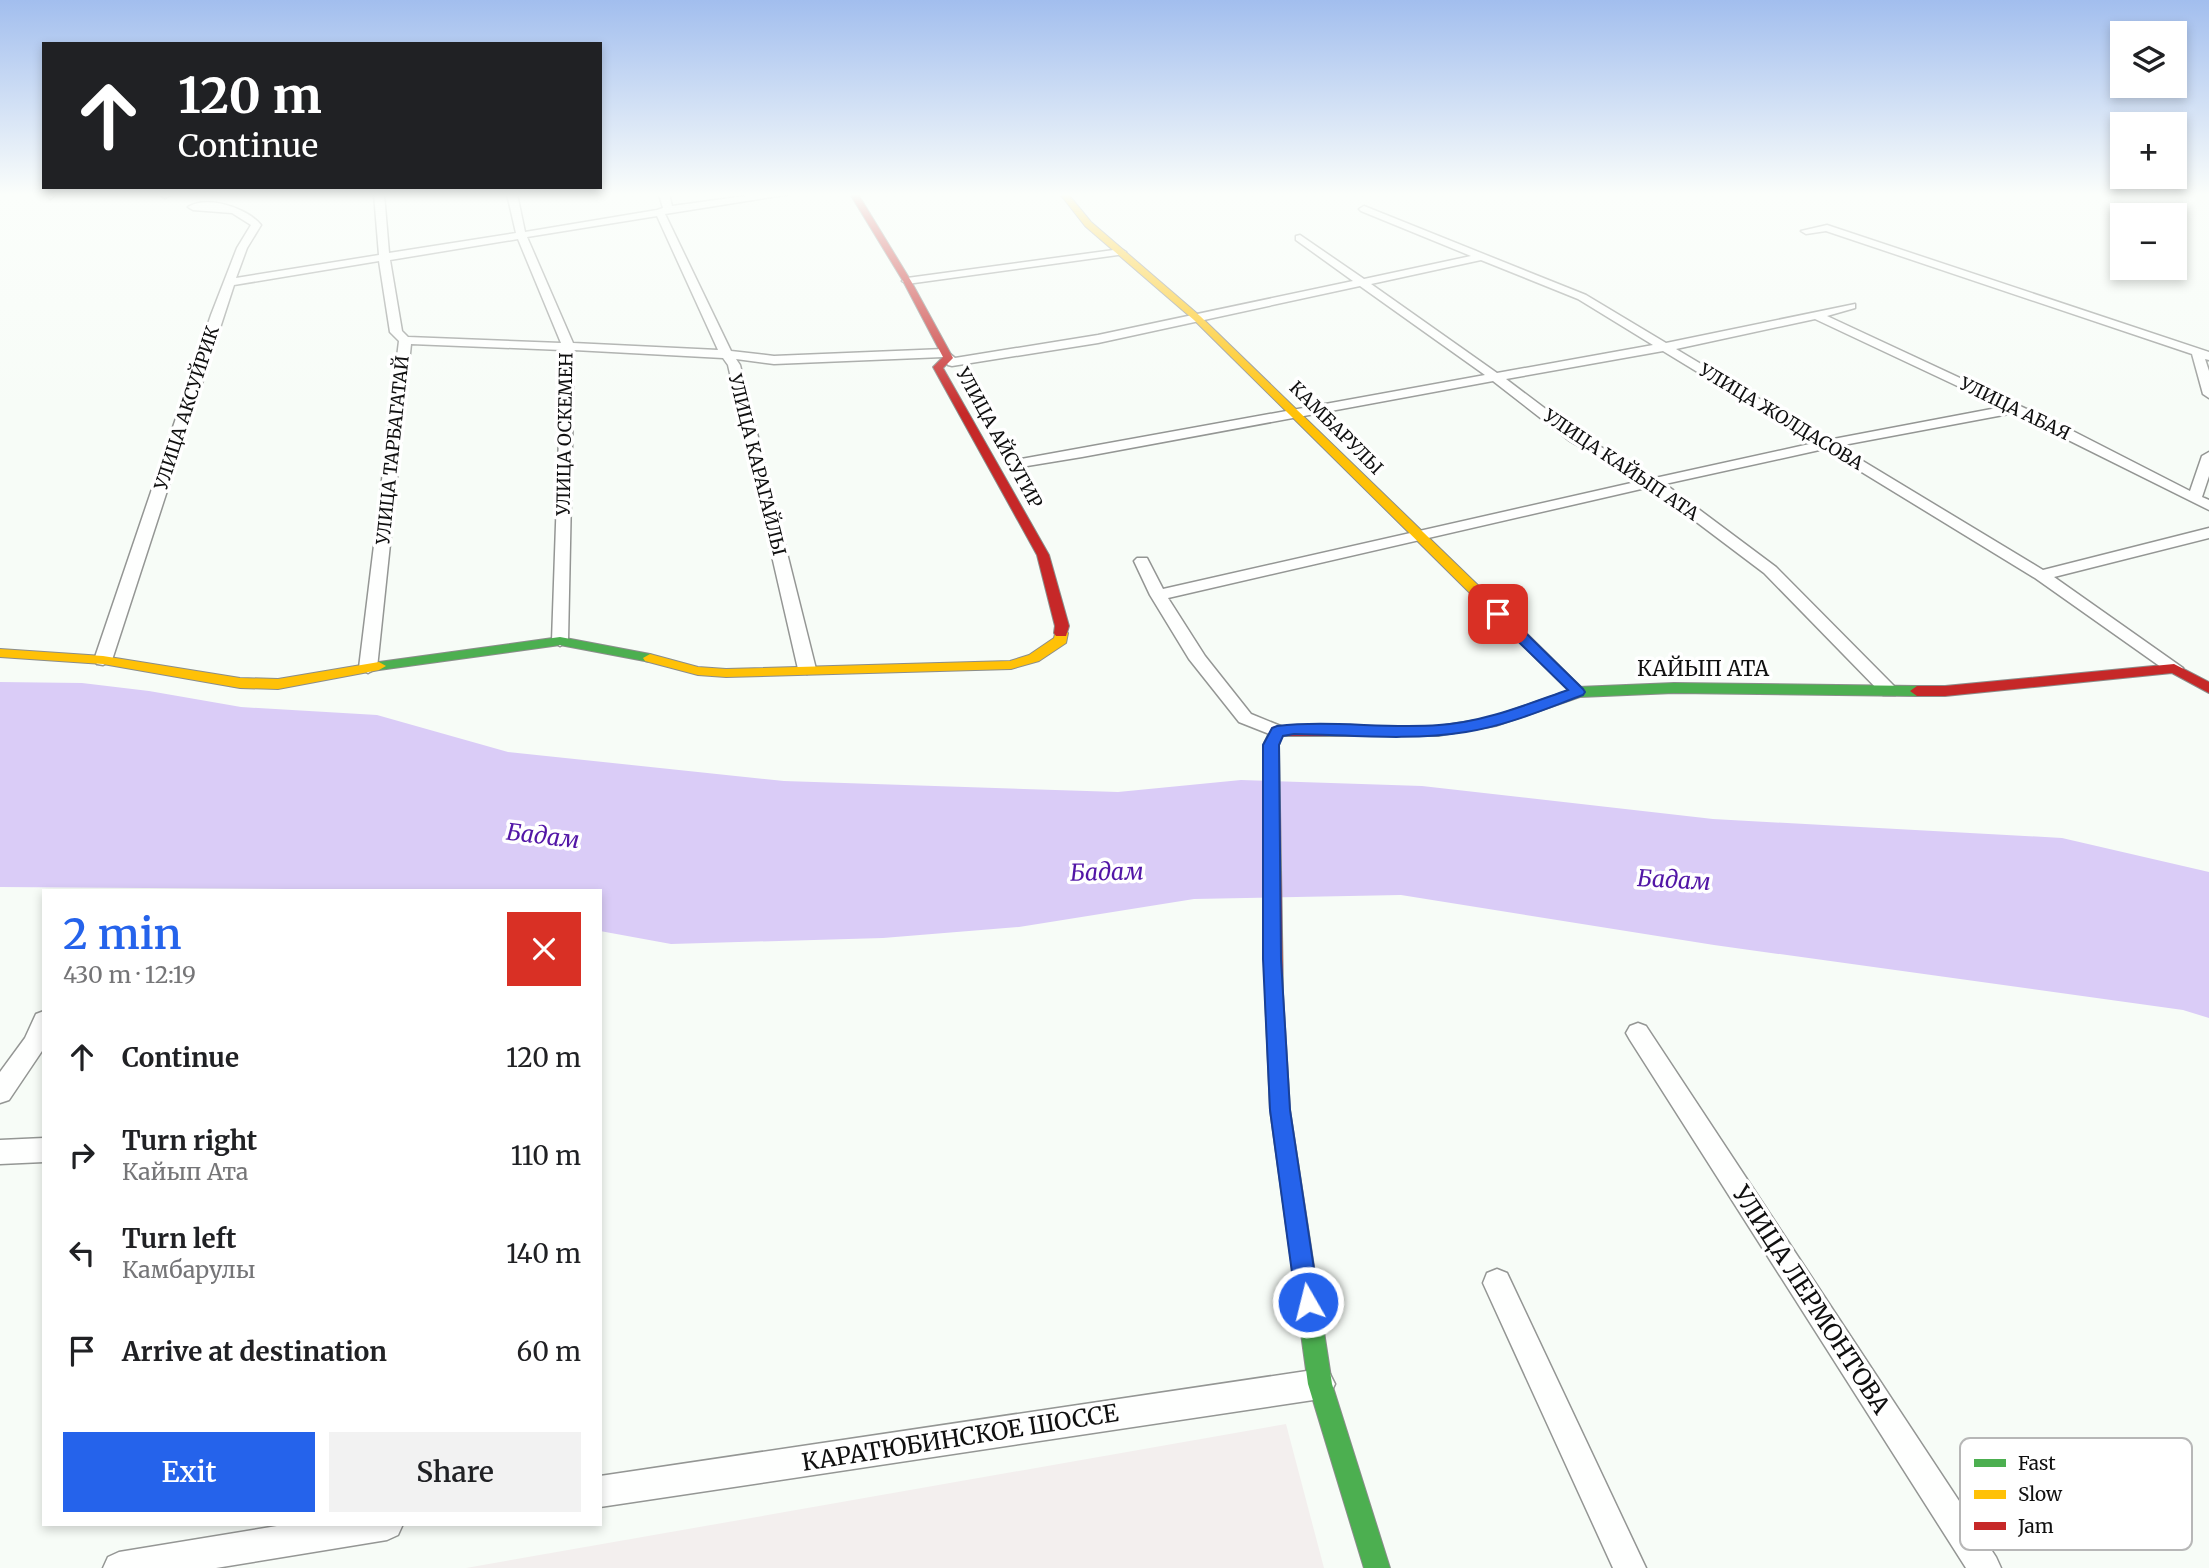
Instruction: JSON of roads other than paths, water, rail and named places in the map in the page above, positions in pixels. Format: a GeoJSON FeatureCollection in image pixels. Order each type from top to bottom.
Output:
{"type":"FeatureCollection","features":[{"type":"Feature","properties":{"kind":"street","name":"УЛИЦА АКСУЙРИК"},"geometry":{"type":"LineString","coordinates":[[103,660],[235,267]]}},
{"type":"Feature","properties":{"kind":"street"},"geometry":{"type":"LineString","coordinates":[[230,282],[321,267]]}},
{"type":"Feature","properties":{"kind":"street","name":"УЛИЦА ТАРБАГАТАЙ"},"geometry":{"type":"LineString","coordinates":[[368,668],[405,340],[396,332],[386,267]]}},
{"type":"Feature","properties":{"kind":"street","name":"УЛИЦА ОСКЕМЕН"},"geometry":{"type":"LineString","coordinates":[[535,267],[568,346],[560,641]]}},
{"type":"Feature","properties":{"kind":"street","name":"УЛИЦА КАРАГАЙЛЫ"},"geometry":{"type":"LineString","coordinates":[[688,267],[727,356],[734,365],[807,669]]}},
{"type":"Feature","properties":{"kind":"street","name":"УЛИЦА АЙСУГИР"},"geometry":{"type":"LineString","coordinates":[[807,669],[1012,665],[1034,658],[1061,639],[1062,626],[1043,555],[938,367],[946,356],[899,267]]}},
{"type":"Feature","properties":{"kind":"street"},"geometry":{"type":"LineString","coordinates":[[907,281],[1013,267]]}},
{"type":"Feature","properties":{"kind":"street","name":"КАМБАРУЛЫ"},"geometry":{"type":"LineString","coordinates":[[1138,267],[1197,318],[1578,692]]}},
{"type":"Feature","properties":{"kind":"street","name":"УЛИЦА КАЙЫП АТА"},"geometry":{"type":"LineString","coordinates":[[1341,267],[1496,377],[1575,438],[1654,483],[1770,570],[1889,691]]}},
{"type":"Feature","properties":{"kind":"street"},"geometry":{"type":"LineString","coordinates":[[405,340],[704,352],[727,356],[820,360],[946,356],[952,362],[1017,353],[1197,318],[1432,267]]}},
{"type":"Feature","properties":{"kind":"street","name":"УЛИЦА ЖОЛДАСОВА"},"geometry":{"type":"LineString","coordinates":[[1511,267],[1582,297],[1829,445],[2041,575],[2174,668]]}},
{"type":"Feature","properties":{"kind":"street"},"geometry":{"type":"LineString","coordinates":[[1943,267],[2204,355],[2209,394]]}},
{"type":"Feature","properties":{"kind":"street"},"geometry":{"type":"LineString","coordinates":[[1021,463],[1184,436],[1293,413],[1663,346],[1818,316],[1851,306]]}},
{"type":"Feature","properties":{"kind":"street","name":"УЛИЦА АБАЯ"},"geometry":{"type":"LineString","coordinates":[[1818,316],[2016,409],[2209,506]]}},
{"type":"Feature","properties":{"kind":"street"},"geometry":{"type":"LineString","coordinates":[[1158,595],[1914,426],[2016,409]]}},
{"type":"Feature","properties":{"kind":"street"},"geometry":{"type":"LineString","coordinates":[[2194,499],[2209,456]]}},
{"type":"Feature","properties":{"kind":"street"},"geometry":{"type":"LineString","coordinates":[[2041,575],[2209,533]]}},
{"type":"Feature","properties":{"kind":"street"},"geometry":{"type":"LineString","coordinates":[[1142,561],[1158,595],[1198,659],[1245,719],[1277,731],[1271,745],[1270,769],[1272,959],[1280,1110],[1320,1384],[1377,1568]]}},
{"type":"Feature","properties":{"kind":"street"},"geometry":{"type":"LineString","coordinates":[[0,653],[103,660],[240,683],[278,684],[368,668],[560,641],[642,656],[698,671],[726,673],[807,669]]}},
{"type":"Feature","properties":{"kind":"street"},"geometry":{"type":"LineString","coordinates":[[2174,668],[2209,688]]}},
{"type":"Feature","properties":{"kind":"street","name":"КАЙЫП АТА"},"geometry":{"type":"LineString","coordinates":[[1277,731],[1436,731],[1465,728],[1491,723],[1578,692],[1674,688],[1945,691],[2174,668]]}},
{"type":"Feature","properties":{"kind":"street"},"geometry":{"type":"LineString","coordinates":[[0,1092],[34,1044],[42,1025]]}},
{"type":"Feature","properties":{"kind":"street","name":"УЛИЦА ЛЕРМОНТОВА"},"geometry":{"type":"LineString","coordinates":[[1637,1033],[1960,1530]]}},
{"type":"Feature","properties":{"kind":"street"},"geometry":{"type":"LineString","coordinates":[[0,1152],[42,1150]]}},
{"type":"Feature","properties":{"kind":"street"},"geometry":{"type":"LineString","coordinates":[[1497,1283],[1630,1568]]}},
{"type":"Feature","properties":{"kind":"street","name":"КАРАТЮБИНСКОЕ ШОССЕ"},"geometry":{"type":"LineString","coordinates":[[602,1492],[1320,1384]]}},
{"type":"Feature","properties":{"kind":"street"},"geometry":{"type":"LineString","coordinates":[[119,1568],[375,1526]]}},
{"type":"Feature","properties":{"kind":"street","name":"УЛИЦА ЛЕРМОНТОВА"},"geometry":{"type":"LineString","coordinates":[[1973,1550],[1985,1568]]}},
{"type":"Feature","properties":{"kind":"water","name":"Бадам"},"geometry":{"type":"Polygon","coordinates":[[[0,682],[82,683],[241,707],[377,715],[508,752],[784,781],[1118,792],[1241,780],[1422,786],[1713,819],[2062,838],[2209,872],[2209,1018],[2183,1010],[1714,945],[1401,895],[1194,899],[1019,927],[883,938],[671,944],[602,931],[602,889],[0,887],[0,682]]]}}]}
